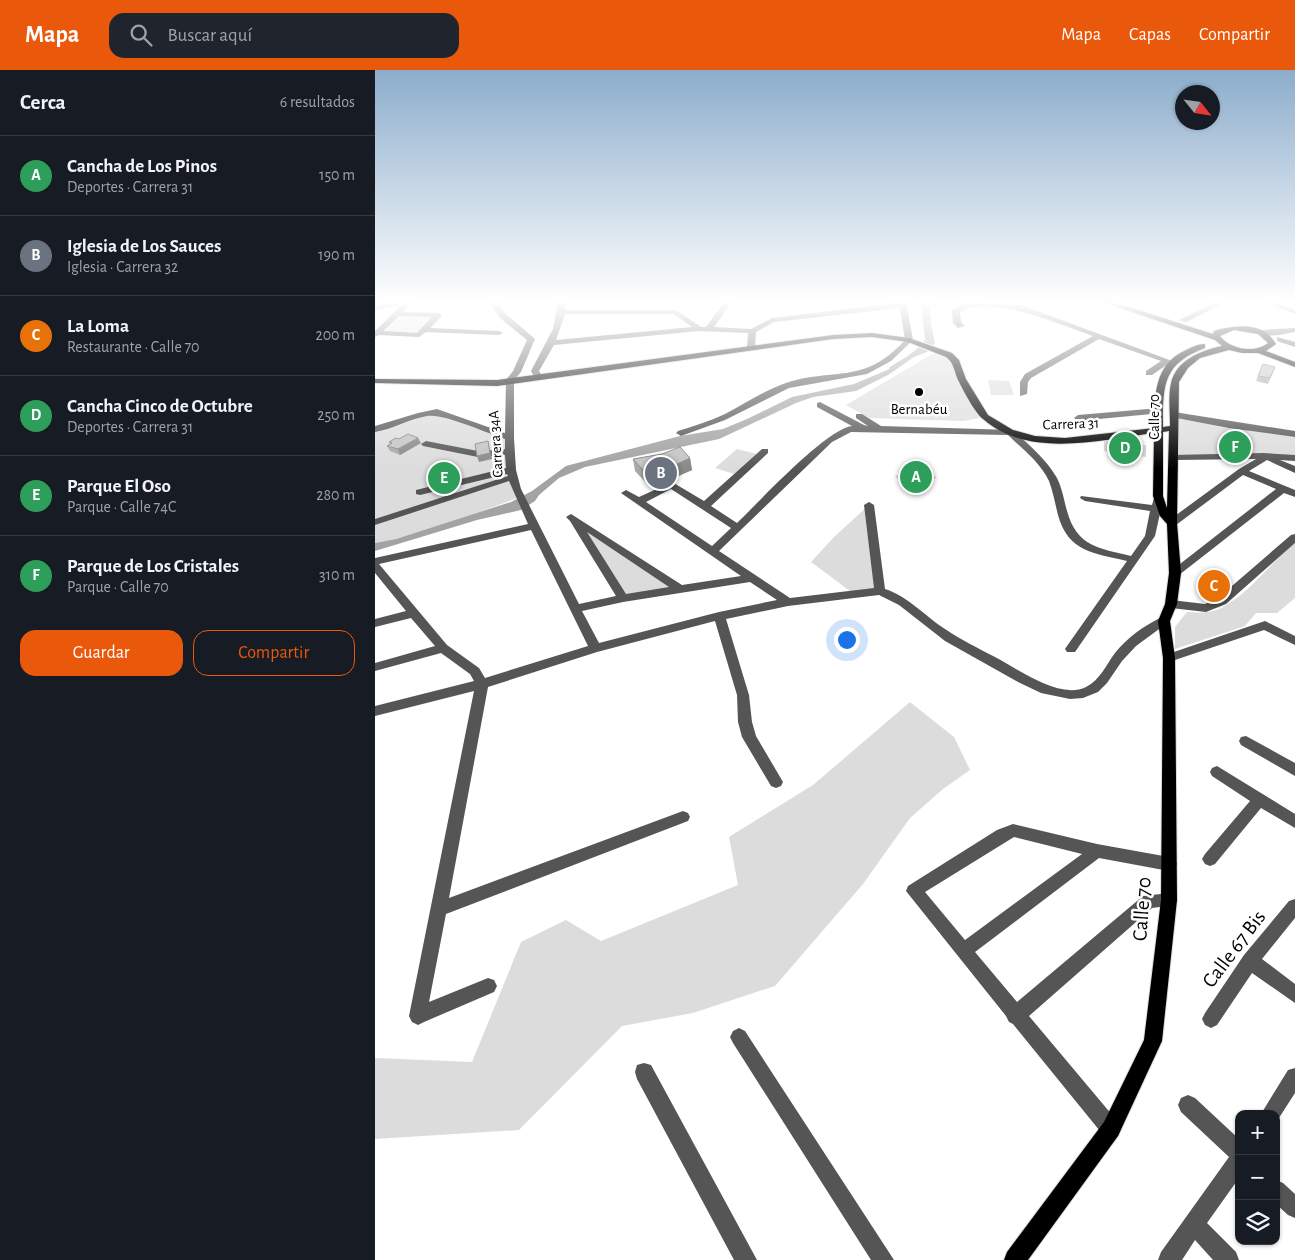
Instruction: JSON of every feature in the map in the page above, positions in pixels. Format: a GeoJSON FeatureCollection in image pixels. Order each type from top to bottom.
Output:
{"type":"FeatureCollection","features":[{"type":"Feature","properties":{"kind":"main road","name":"Carrera 31"},"geometry":{"type":"LineString","coordinates":[[510,380],[678,358]]}},
{"type":"Feature","properties":{"kind":"main road","name":"Carrera 31"},"geometry":{"type":"LineString","coordinates":[[951,358],[955,360],[962,379],[985,417],[1010,432],[1035,438],[1065,441],[1174,428]]}},
{"type":"Feature","properties":{"kind":"main road"},"geometry":{"type":"LineString","coordinates":[[1169,362],[1177,358]]}},
{"type":"Feature","properties":{"kind":"main road","name":"Calle 70"},"geometry":{"type":"LineString","coordinates":[[1015,1260],[1111,1129],[1153,1041],[1169,900],[1169,658],[1164,621],[1171,604],[1175,574],[1172,523],[1175,457],[1175,382],[1183,367],[1197,358]]}},
{"type":"Feature","properties":{"kind":"main road"},"geometry":{"type":"LineString","coordinates":[[1276,358],[1295,365]]}},
{"type":"Feature","properties":{"kind":"main road","name":"Calle 70"},"geometry":{"type":"LineString","coordinates":[[1169,362],[1159,389],[1157,505],[1172,523]]}},
{"type":"Feature","properties":{"kind":"main road"},"geometry":{"type":"LineString","coordinates":[[375,375],[501,378],[510,380]]}},
{"type":"Feature","properties":{"kind":"main road"},"geometry":{"type":"LineString","coordinates":[[375,381],[497,383],[510,380]]}},
{"type":"Feature","properties":{"kind":"main road"},"geometry":{"type":"LineString","coordinates":[[1159,409],[1174,412]]}},
{"type":"Feature","properties":{"kind":"street","name":"Carrera 34A"},"geometry":{"type":"LineString","coordinates":[[523,358],[517,372],[510,380],[509,438],[512,473],[516,489],[595,648]]}},
{"type":"Feature","properties":{"kind":"street"},"geometry":{"type":"LineString","coordinates":[[538,376],[535,371],[543,358]]}},
{"type":"Feature","properties":{"kind":"street"},"geometry":{"type":"LineString","coordinates":[[681,432],[705,426],[778,389],[794,383],[822,378],[847,377],[879,366],[893,358]]}},
{"type":"Feature","properties":{"kind":"street"},"geometry":{"type":"LineString","coordinates":[[1023,394],[1024,382],[1027,376],[1060,358]]}},
{"type":"Feature","properties":{"kind":"street"},"geometry":{"type":"LineString","coordinates":[[1156,358],[1169,362]]}},
{"type":"Feature","properties":{"kind":"street"},"geometry":{"type":"LineString","coordinates":[[1149,373],[1169,362]]}},
{"type":"Feature","properties":{"kind":"street"},"geometry":{"type":"LineString","coordinates":[[820,406],[862,428]]}},
{"type":"Feature","properties":{"kind":"street"},"geometry":{"type":"LineString","coordinates":[[1079,418],[1159,409]]}},
{"type":"Feature","properties":{"kind":"street"},"geometry":{"type":"LineString","coordinates":[[375,429],[390,426],[417,415],[433,412],[443,413],[509,438]]}},
{"type":"Feature","properties":{"kind":"street"},"geometry":{"type":"LineString","coordinates":[[1174,412],[1229,425],[1295,434]]}},
{"type":"Feature","properties":{"kind":"street"},"geometry":{"type":"LineString","coordinates":[[859,416],[878,428]]}},
{"type":"Feature","properties":{"kind":"street"},"geometry":{"type":"LineString","coordinates":[[492,432],[509,428]]}},
{"type":"Feature","properties":{"kind":"street"},"geometry":{"type":"LineString","coordinates":[[713,551],[829,440],[849,430],[878,428],[938,432],[1010,432],[1039,460],[1049,474],[1057,488],[1065,521],[1077,540],[1088,547],[1134,560]]}},
{"type":"Feature","properties":{"kind":"street"},"geometry":{"type":"LineString","coordinates":[[426,444],[478,454]]}},
{"type":"Feature","properties":{"kind":"street"},"geometry":{"type":"LineString","coordinates":[[491,453],[510,452]]}},
{"type":"Feature","properties":{"kind":"street"},"geometry":{"type":"LineString","coordinates":[[705,506],[765,452]]}},
{"type":"Feature","properties":{"kind":"street"},"geometry":{"type":"LineString","coordinates":[[1175,457],[1295,458]]}},
{"type":"Feature","properties":{"kind":"street"},"geometry":{"type":"LineString","coordinates":[[1265,457],[1295,470]]}},
{"type":"Feature","properties":{"kind":"street"},"geometry":{"type":"LineString","coordinates":[[1172,523],[1242,471],[1265,457]]}},
{"type":"Feature","properties":{"kind":"street"},"geometry":{"type":"LineString","coordinates":[[1242,471],[1295,494]]}},
{"type":"Feature","properties":{"kind":"street"},"geometry":{"type":"LineString","coordinates":[[420,492],[451,482],[512,473]]}},
{"type":"Feature","properties":{"kind":"street"},"geometry":{"type":"LineString","coordinates":[[375,522],[512,473]]}},
{"type":"Feature","properties":{"kind":"street"},"geometry":{"type":"LineString","coordinates":[[639,501],[672,485],[738,528]]}},
{"type":"Feature","properties":{"kind":"street"},"geometry":{"type":"LineString","coordinates":[[1175,574],[1282,489]]}},
{"type":"Feature","properties":{"kind":"street"},"geometry":{"type":"LineString","coordinates":[[626,492],[788,602]]}},
{"type":"Feature","properties":{"kind":"street"},"geometry":{"type":"LineString","coordinates":[[1071,649],[1149,536],[1157,505],[1085,498]]}},
{"type":"Feature","properties":{"kind":"street"},"geometry":{"type":"LineString","coordinates":[[869,505],[880,591]]}},
{"type":"Feature","properties":{"kind":"street"},"geometry":{"type":"LineString","coordinates":[[623,598],[571,517],[679,589]]}},
{"type":"Feature","properties":{"kind":"street"},"geometry":{"type":"LineString","coordinates":[[375,561],[531,520]]}},
{"type":"Feature","properties":{"kind":"street"},"geometry":{"type":"LineString","coordinates":[[1171,604],[1206,608],[1222,601],[1295,538]]}},
{"type":"Feature","properties":{"kind":"street"},"geometry":{"type":"LineString","coordinates":[[375,566],[443,648],[475,671],[482,684],[418,1016],[488,986]]}},
{"type":"Feature","properties":{"kind":"street"},"geometry":{"type":"LineString","coordinates":[[576,608],[623,598],[750,578]]}},
{"type":"Feature","properties":{"kind":"street"},"geometry":{"type":"LineString","coordinates":[[375,712],[482,684],[595,648],[719,616],[788,602],[880,591],[900,600],[937,630],[957,642],[1044,689],[1067,695],[1085,692],[1095,687],[1106,678],[1121,654],[1147,629],[1164,621]]}},
{"type":"Feature","properties":{"kind":"street"},"geometry":{"type":"LineString","coordinates":[[375,624],[415,615]]}},
{"type":"Feature","properties":{"kind":"street"},"geometry":{"type":"LineString","coordinates":[[719,616],[743,695],[745,722],[749,738],[776,782]]}},
{"type":"Feature","properties":{"kind":"street"},"geometry":{"type":"LineString","coordinates":[[1169,658],[1265,625],[1295,641]]}},
{"type":"Feature","properties":{"kind":"street"},"geometry":{"type":"LineString","coordinates":[[375,667],[443,648]]}},
{"type":"Feature","properties":{"kind":"street"},"geometry":{"type":"LineString","coordinates":[[1246,741],[1295,770]]}},
{"type":"Feature","properties":{"kind":"street"},"geometry":{"type":"LineString","coordinates":[[1217,772],[1295,822]]}},
{"type":"Feature","properties":{"kind":"street"},"geometry":{"type":"LineString","coordinates":[[1210,859],[1260,799]]}},
{"type":"Feature","properties":{"kind":"street"},"geometry":{"type":"LineString","coordinates":[[439,909],[683,817]]}},
{"type":"Feature","properties":{"kind":"street"},"geometry":{"type":"LineString","coordinates":[[1111,1129],[1015,1016],[914,891],[1002,835],[1013,830],[1097,851],[1169,864]]}},
{"type":"Feature","properties":{"kind":"street"},"geometry":{"type":"LineString","coordinates":[[963,951],[1097,851]]}},
{"type":"Feature","properties":{"kind":"street"},"geometry":{"type":"LineString","coordinates":[[1015,1016],[1149,901],[1169,900]]}},
{"type":"Feature","properties":{"kind":"street","name":"Calle 67 Bis"},"geometry":{"type":"LineString","coordinates":[[1211,1019],[1250,961],[1295,906]]}},
{"type":"Feature","properties":{"kind":"street"},"geometry":{"type":"LineString","coordinates":[[1250,961],[1295,994]]}},
{"type":"Feature","properties":{"kind":"street"},"geometry":{"type":"LineString","coordinates":[[739,1037],[883,1260]]}},
{"type":"Feature","properties":{"kind":"street"},"geometry":{"type":"LineString","coordinates":[[644,1072],[746,1260]]}},
{"type":"Feature","properties":{"kind":"street"},"geometry":{"type":"LineString","coordinates":[[1273,1110],[1295,1077]]}},
{"type":"Feature","properties":{"kind":"street"},"geometry":{"type":"LineString","coordinates":[[1188,1105],[1235,1149]]}},
{"type":"Feature","properties":{"kind":"street"},"geometry":{"type":"LineString","coordinates":[[1169,1260],[1235,1166]]}},
{"type":"Feature","properties":{"kind":"street"},"geometry":{"type":"LineString","coordinates":[[1280,1194],[1295,1208]]}},
{"type":"Feature","properties":{"kind":"street"},"geometry":{"type":"LineString","coordinates":[[1195,1225],[1228,1260]]}},
{"type":"Feature","properties":{"kind":"shaded area"},"geometry":{"type":"Polygon","coordinates":[[[906,358],[913,358],[888,375],[856,391],[813,397],[719,439],[585,467],[559,478],[539,495],[535,501],[521,510],[477,520],[375,551],[375,543],[396,539],[511,502],[532,491],[566,466],[680,436],[723,429],[792,397],[854,384],[892,368],[906,358]]]}},
{"type":"Feature","properties":{"kind":"shaded area","name":"Bernabéu"},"geometry":{"type":"Polygon","coordinates":[[[926,358],[950,358],[985,417],[964,421],[869,418],[846,405],[926,358]]]}},
{"type":"Feature","properties":{"kind":"shaded area"},"geometry":{"type":"Polygon","coordinates":[[[988,380],[1009,381],[1014,395],[991,395],[988,380]]]}},
{"type":"Feature","properties":{"kind":"shaded area"},"geometry":{"type":"Polygon","coordinates":[[[433,412],[509,438],[520,497],[459,520],[396,539],[375,543],[375,429],[433,412]]]}},
{"type":"Feature","properties":{"kind":"shaded area"},"geometry":{"type":"Polygon","coordinates":[[[1174,418],[1295,437],[1295,458],[1175,457],[1174,418]]]}},
{"type":"Feature","properties":{"kind":"shaded area"},"geometry":{"type":"Polygon","coordinates":[[[1104,440],[1146,445],[1146,457],[1104,451],[1104,440]]]}},
{"type":"Feature","properties":{"kind":"shaded area"},"geometry":{"type":"Polygon","coordinates":[[[737,449],[757,454],[734,474],[715,468],[737,449]]]}},
{"type":"Feature","properties":{"kind":"shaded area"},"geometry":{"type":"Polygon","coordinates":[[[924,467],[937,478],[907,488],[895,476],[924,467]]]}},
{"type":"Feature","properties":{"kind":"shaded area"},"geometry":{"type":"Polygon","coordinates":[[[869,505],[880,591],[854,594],[811,562],[834,537],[869,505]]]}},
{"type":"Feature","properties":{"kind":"shaded area"},"geometry":{"type":"Polygon","coordinates":[[[571,517],[680,589],[623,598],[571,517]]]}},
{"type":"Feature","properties":{"kind":"shaded area"},"geometry":{"type":"Polygon","coordinates":[[[1295,543],[1295,598],[1277,613],[1256,613],[1245,626],[1175,649],[1175,627],[1187,612],[1212,611],[1225,606],[1253,584],[1295,543]]]}},
{"type":"Feature","properties":{"kind":"shaded area"},"geometry":{"type":"Polygon","coordinates":[[[910,702],[954,737],[970,770],[943,789],[910,818],[863,884],[775,986],[693,1013],[622,1026],[519,1130],[375,1139],[375,1058],[472,1062],[521,942],[566,920],[601,941],[738,885],[729,837],[813,785],[910,702]]]}},
{"type":"Feature","properties":{"kind":"building"},"geometry":{"type":"Polygon","coordinates":[[[1263,364],[1275,367],[1270,378],[1258,376],[1263,364]]]}},
{"type":"Feature","properties":{"kind":"building"},"geometry":{"type":"Polygon","coordinates":[[[408,434],[418,438],[398,449],[387,446],[392,443],[389,442],[396,438],[399,439],[408,434]]]}},
{"type":"Feature","properties":{"kind":"building"},"geometry":{"type":"Polygon","coordinates":[[[488,441],[490,453],[477,456],[475,444],[488,441]]]}},
{"type":"Feature","properties":{"kind":"building"},"geometry":{"type":"Polygon","coordinates":[[[680,447],[690,458],[656,474],[648,476],[633,459],[662,454],[680,447]]]}},
{"type":"Feature","properties":{"kind":"waterway"},"geometry":{"type":"LineString","coordinates":[[890,371],[891,368],[904,360]]}},
{"type":"Feature","properties":{"kind":"place","name":"Bernabéu"},"geometry":{"type":"Point","coordinates":[919,392]}},
{"type":"Feature","properties":{"kind":"place","name":"Parque de Los Cristales"},"geometry":{"type":"Point","coordinates":[1235,447]}},
{"type":"Feature","properties":{"kind":"place","name":"Cancha Cinco de Octubre"},"geometry":{"type":"Point","coordinates":[1125,448]}},
{"type":"Feature","properties":{"kind":"place","name":"Iglesia de Los Sauces"},"geometry":{"type":"Point","coordinates":[661,473]}},
{"type":"Feature","properties":{"kind":"place","name":"Cancha de Los Pinos"},"geometry":{"type":"Point","coordinates":[916,477]}},
{"type":"Feature","properties":{"kind":"place","name":"Parque El Oso"},"geometry":{"type":"Point","coordinates":[444,478]}},
{"type":"Feature","properties":{"kind":"place","name":"La Loma"},"geometry":{"type":"Point","coordinates":[1214,586]}}]}
